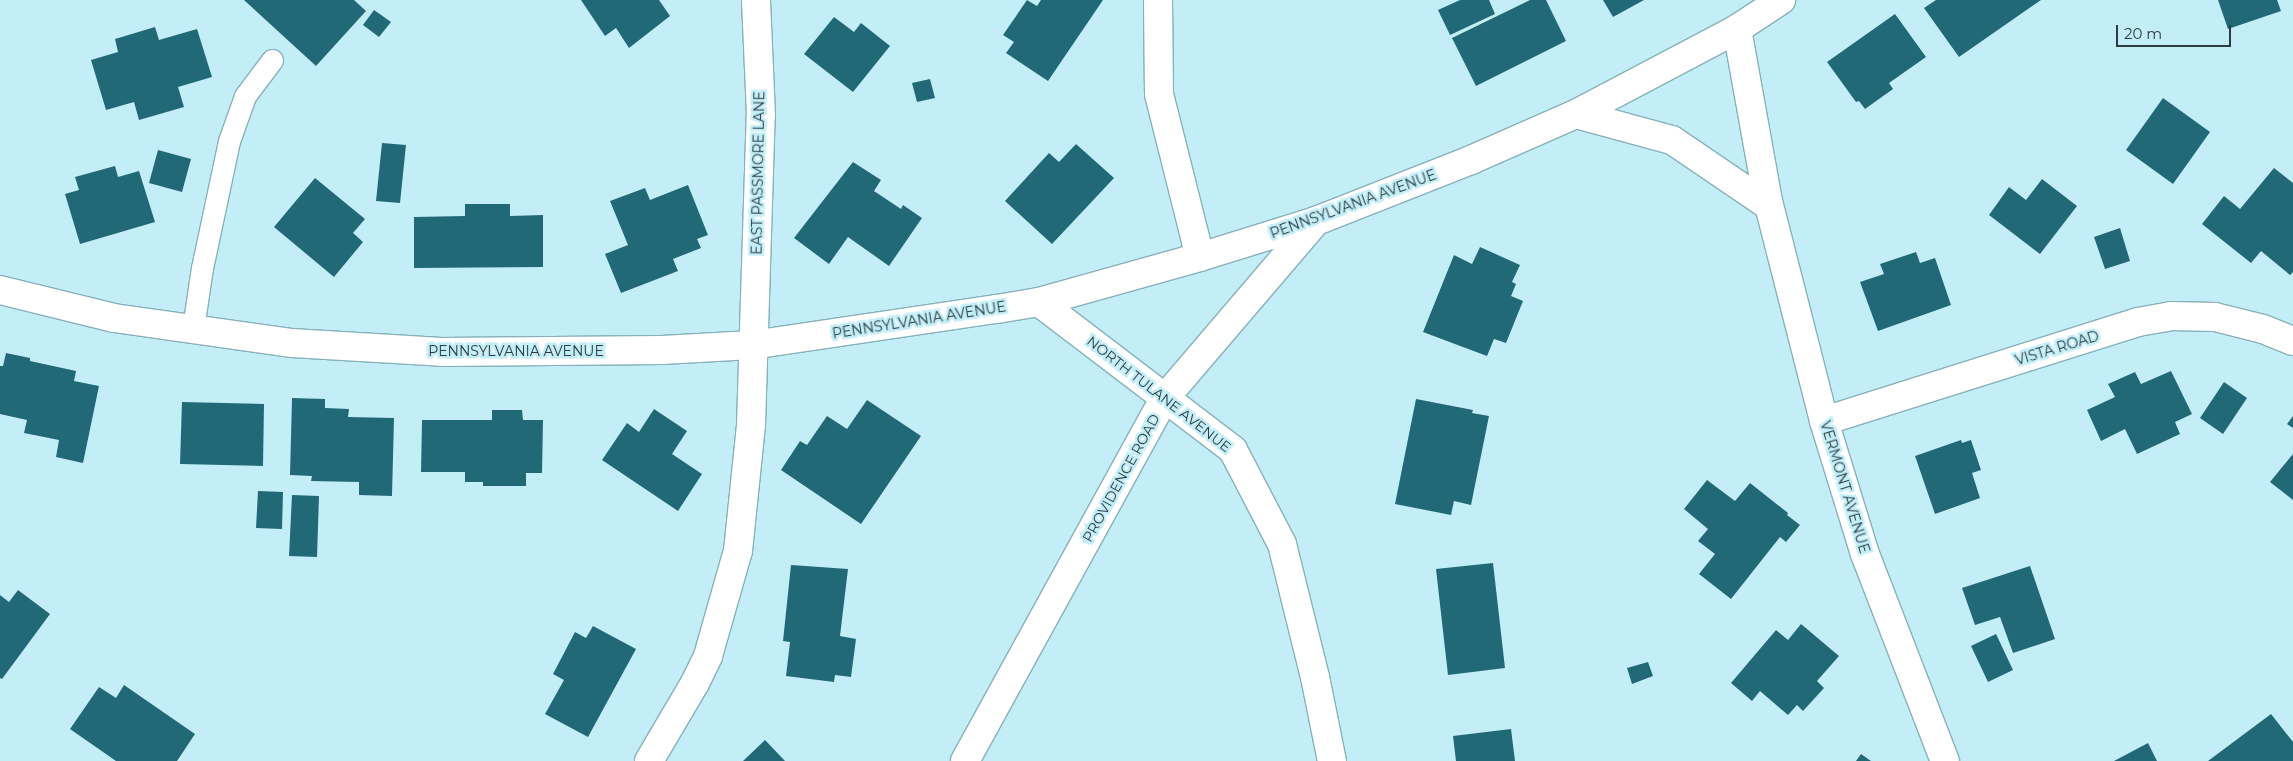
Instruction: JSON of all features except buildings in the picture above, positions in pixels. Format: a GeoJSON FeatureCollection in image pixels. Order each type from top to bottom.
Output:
{"type":"FeatureCollection","features":[{"type":"Feature","properties":{"kind":"street","name":"EAST PASSMORE LANE"},"geometry":{"type":"LineString","coordinates":[[649,761],[695,684],[708,656],[738,551],[751,425],[752,345],[762,115],[756,0]]}},
{"type":"Feature","properties":{"kind":"street"},"geometry":{"type":"LineString","coordinates":[[1158,0],[1159,94],[1200,257]]}},
{"type":"Feature","properties":{"kind":"street","name":"PENNSYLVANIA AVENUE"},"geometry":{"type":"LineString","coordinates":[[0,290],[114,318],[292,343],[442,352],[662,350],[752,345],[1039,302],[1200,257],[1316,221],[1470,160],[1576,114],[1737,29],[1781,0]]}},
{"type":"Feature","properties":{"kind":"street","name":"VERMONT AVENUE"},"geometry":{"type":"LineString","coordinates":[[1737,29],[1769,206],[1824,421],[1866,554],[1944,761]]}},
{"type":"Feature","properties":{"kind":"street"},"geometry":{"type":"LineString","coordinates":[[1576,114],[1672,140],[1769,206]]}},
{"type":"Feature","properties":{"kind":"street","name":"PROVIDENCE ROAD"},"geometry":{"type":"LineString","coordinates":[[965,761],[1164,399],[1316,221]]}},
{"type":"Feature","properties":{"kind":"street","name":"NORTH TULANE AVENUE"},"geometry":{"type":"LineString","coordinates":[[1039,302],[1233,450],[1282,544],[1313,669],[1332,761]]}},
{"type":"Feature","properties":{"kind":"street","name":"VISTA ROAD"},"geometry":{"type":"LineString","coordinates":[[1824,421],[2129,325],[2171,316],[2214,317],[2262,329],[2293,341]]}},
{"type":"Feature","properties":{"kind":"lane"},"geometry":{"type":"LineString","coordinates":[[193,328],[202,268],[229,142],[245,96],[272,60]]}}]}
